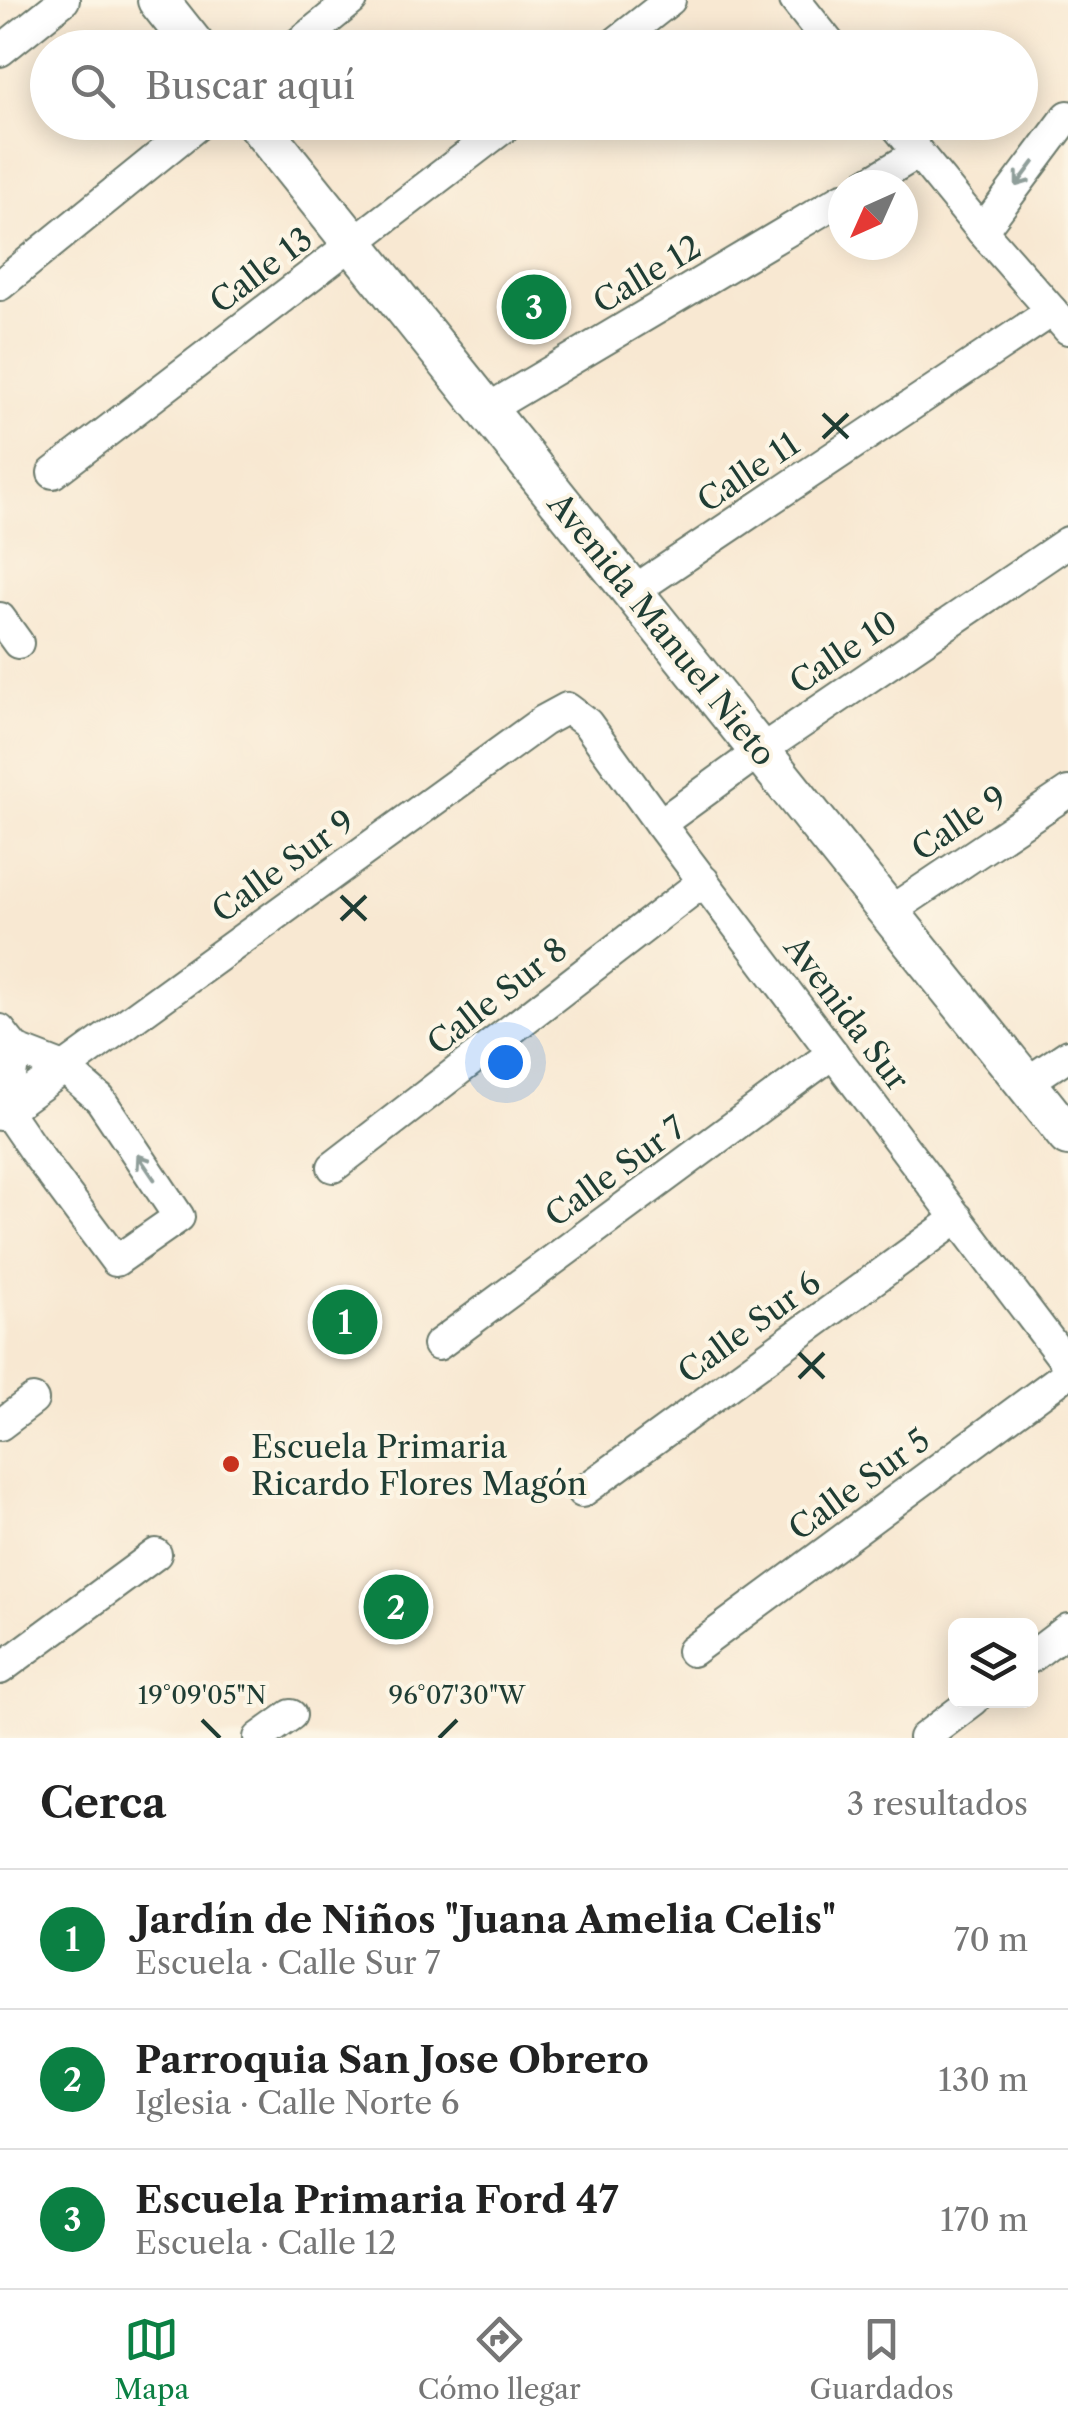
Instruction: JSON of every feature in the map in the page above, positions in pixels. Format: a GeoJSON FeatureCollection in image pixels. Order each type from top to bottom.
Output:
{"type":"FeatureCollection","features":[{"type":"Feature","properties":{"kind":"street"},"geometry":{"type":"LineString","coordinates":[[0,52],[64,0]]}},
{"type":"Feature","properties":{"kind":"street"},"geometry":{"type":"LineString","coordinates":[[158,0],[182,30]]}},
{"type":"Feature","properties":{"kind":"street"},"geometry":{"type":"LineString","coordinates":[[315,30],[352,0]]}},
{"type":"Feature","properties":{"kind":"street"},"geometry":{"type":"LineString","coordinates":[[631,30],[670,0]]}},
{"type":"Feature","properties":{"kind":"street"},"geometry":{"type":"LineString","coordinates":[[799,2],[820,30]]}},
{"type":"Feature","properties":{"kind":"street"},"geometry":{"type":"LineString","coordinates":[[982,231],[1068,116]]}},
{"type":"Feature","properties":{"kind":"street"},"geometry":{"type":"LineString","coordinates":[[0,285],[179,140]]}},
{"type":"Feature","properties":{"kind":"street","name":"Avenida Manuel Nieto"},"geometry":{"type":"LineString","coordinates":[[270,140],[1068,1136]]}},
{"type":"Feature","properties":{"kind":"street","name":"Calle 13"},"geometry":{"type":"LineString","coordinates":[[53,472],[488,140]]}},
{"type":"Feature","properties":{"kind":"street"},"geometry":{"type":"LineString","coordinates":[[907,140],[1060,320]]}},
{"type":"Feature","properties":{"kind":"street"},"geometry":{"type":"LineString","coordinates":[[891,170],[918,154]]}},
{"type":"Feature","properties":{"kind":"street","name":"Calle 12"},"geometry":{"type":"LineString","coordinates":[[486,410],[828,207]]}},
{"type":"Feature","properties":{"kind":"street","name":"Calle 11"},"geometry":{"type":"LineString","coordinates":[[632,592],[1060,320]]}},
{"type":"Feature","properties":{"kind":"street","name":"Calle 10"},"geometry":{"type":"LineString","coordinates":[[660,824],[760,751],[1068,542]]}},
{"type":"Feature","properties":{"kind":"street"},"geometry":{"type":"LineString","coordinates":[[0,618],[18,643]]}},
{"type":"Feature","properties":{"kind":"street","name":"Avenida Sur"},"geometry":{"type":"LineString","coordinates":[[567,708],[586,723],[1068,1364]]}},
{"type":"Feature","properties":{"kind":"street","name":"Calle Sur 9"},"geometry":{"type":"LineString","coordinates":[[3,1113],[543,721],[567,708]]}},
{"type":"Feature","properties":{"kind":"street","name":"Calle 9"},"geometry":{"type":"LineString","coordinates":[[889,912],[1068,792]]}},
{"type":"Feature","properties":{"kind":"street","name":"Calle Sur 8"},"geometry":{"type":"LineString","coordinates":[[333,1167],[704,881]]}},
{"type":"Feature","properties":{"kind":"street"},"geometry":{"type":"LineString","coordinates":[[8,1039],[52,1076],[100,1099],[180,1217],[116,1261],[3,1113],[8,1039]]}},
{"type":"Feature","properties":{"kind":"street","name":"Calle Sur 7"},"geometry":{"type":"LineString","coordinates":[[438,1344],[833,1053]]}},
{"type":"Feature","properties":{"kind":"street"},"geometry":{"type":"LineString","coordinates":[[1026,1083],[1068,1055]]}},
{"type":"Feature","properties":{"kind":"street","name":"Calle Sur 6"},"geometry":{"type":"LineString","coordinates":[[582,1492],[958,1218]]}},
{"type":"Feature","properties":{"kind":"street","name":"Calle Sur 5"},"geometry":{"type":"LineString","coordinates":[[692,1651],[1068,1373]]}},
{"type":"Feature","properties":{"kind":"street"},"geometry":{"type":"LineString","coordinates":[[0,1425],[34,1400]]}},
{"type":"Feature","properties":{"kind":"street"},"geometry":{"type":"LineString","coordinates":[[0,1669],[156,1554]]}},
{"type":"Feature","properties":{"kind":"street"},"geometry":{"type":"LineString","coordinates":[[1038,1652],[1068,1629]]}},
{"type":"Feature","properties":{"kind":"street"},"geometry":{"type":"LineString","coordinates":[[924,1738],[963,1708]]}},
{"type":"Feature","properties":{"kind":"street"},"geometry":{"type":"LineString","coordinates":[[260,1738],[291,1715]]}},
{"type":"Feature","properties":{"kind":"place","name":"Escuela Primaria Ford 47"},"geometry":{"type":"Point","coordinates":[534,307]}},
{"type":"Feature","properties":{"kind":"place","name":"Jardín de Niños \"Juana Amelia Celis\""},"geometry":{"type":"Point","coordinates":[345,1322]}},
{"type":"Feature","properties":{"kind":"place","name":"Escuela Primaria Ricardo Flores Magón"},"geometry":{"type":"Point","coordinates":[231,1464]}},
{"type":"Feature","properties":{"kind":"place","name":"Parroquia San Jose Obrero"},"geometry":{"type":"Point","coordinates":[396,1607]}}]}
